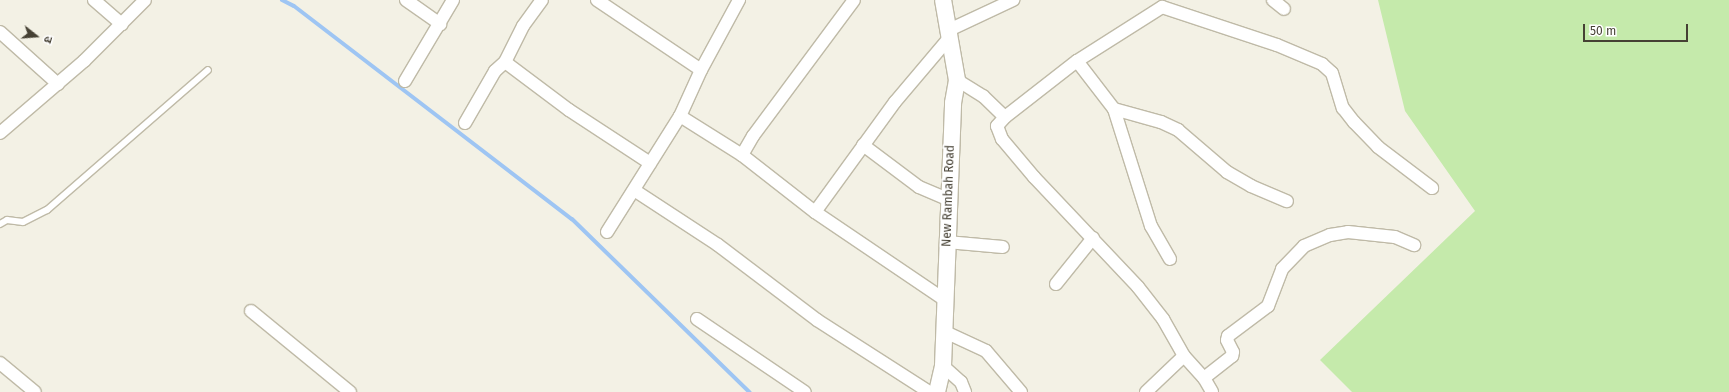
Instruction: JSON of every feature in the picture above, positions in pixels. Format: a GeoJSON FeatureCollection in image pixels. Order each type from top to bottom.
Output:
{"type":"FeatureCollection","features":[{"type":"Feature","properties":{"kind":"street"},"geometry":{"type":"LineString","coordinates":[[94,0],[122,24]]}},
{"type":"Feature","properties":{"kind":"street"},"geometry":{"type":"LineString","coordinates":[[0,133],[58,84],[122,24],[145,0]]}},
{"type":"Feature","properties":{"kind":"street"},"geometry":{"type":"LineString","coordinates":[[406,0],[440,24]]}},
{"type":"Feature","properties":{"kind":"street"},"geometry":{"type":"LineString","coordinates":[[406,80],[453,0]]}},
{"type":"Feature","properties":{"kind":"street"},"geometry":{"type":"LineString","coordinates":[[465,123],[495,71],[505,62],[523,26],[542,0]]}},
{"type":"Feature","properties":{"kind":"street"},"geometry":{"type":"LineString","coordinates":[[597,0],[701,70]]}},
{"type":"Feature","properties":{"kind":"street"},"geometry":{"type":"LineString","coordinates":[[742,155],[753,136],[854,0]]}},
{"type":"Feature","properties":{"kind":"street","name":"New Rambah Road"},"geometry":{"type":"LineString","coordinates":[[937,392],[943,366],[943,330],[953,103],[957,80],[950,33],[943,0]]}},
{"type":"Feature","properties":{"kind":"street"},"geometry":{"type":"LineString","coordinates":[[815,212],[915,76],[950,33],[1013,0]]}},
{"type":"Feature","properties":{"kind":"street"},"geometry":{"type":"LineString","coordinates":[[1174,0],[1158,5],[1077,61],[1005,117],[997,126],[1002,139],[1034,177],[1093,238],[1163,319],[1184,356],[1204,378],[1212,392]]}},
{"type":"Feature","properties":{"kind":"street"},"geometry":{"type":"LineString","coordinates":[[1273,0],[1284,9]]}},
{"type":"Feature","properties":{"kind":"street"},"geometry":{"type":"LineString","coordinates":[[607,232],[680,116],[735,1]]}},
{"type":"Feature","properties":{"kind":"street"},"geometry":{"type":"LineString","coordinates":[[1158,5],[1277,45],[1322,64],[1332,73],[1343,108],[1354,122],[1378,147],[1432,188]]}},
{"type":"Feature","properties":{"kind":"street"},"geometry":{"type":"LineString","coordinates":[[0,32],[58,84]]}},
{"type":"Feature","properties":{"kind":"street"},"geometry":{"type":"LineString","coordinates":[[1077,61],[1114,109],[1151,226],[1170,259]]}},
{"type":"Feature","properties":{"kind":"street"},"geometry":{"type":"LineString","coordinates":[[505,62],[570,110],[650,163]]}},
{"type":"Feature","properties":{"kind":"street"},"geometry":{"type":"LineString","coordinates":[[957,80],[983,96],[1005,117]]}},
{"type":"Feature","properties":{"kind":"street"},"geometry":{"type":"LineString","coordinates":[[1114,109],[1161,122],[1178,130],[1227,172],[1251,186],[1287,201]]}},
{"type":"Feature","properties":{"kind":"street"},"geometry":{"type":"LineString","coordinates":[[680,116],[742,155],[815,212],[945,300]]}},
{"type":"Feature","properties":{"kind":"street"},"geometry":{"type":"LineString","coordinates":[[863,145],[919,187],[949,200]]}},
{"type":"Feature","properties":{"kind":"street"},"geometry":{"type":"LineString","coordinates":[[634,190],[718,245],[817,320],[929,392]]}},
{"type":"Feature","properties":{"kind":"street"},"geometry":{"type":"LineString","coordinates":[[1204,378],[1232,356],[1234,352],[1227,340],[1228,336],[1268,306],[1282,269],[1304,246],[1330,235],[1348,232],[1396,237],[1414,245]]}},
{"type":"Feature","properties":{"kind":"street"},"geometry":{"type":"LineString","coordinates":[[1056,284],[1093,238]]}},
{"type":"Feature","properties":{"kind":"street"},"geometry":{"type":"LineString","coordinates":[[947,242],[1003,247]]}},
{"type":"Feature","properties":{"kind":"street"},"geometry":{"type":"LineString","coordinates":[[250,311],[350,392]]}},
{"type":"Feature","properties":{"kind":"street"},"geometry":{"type":"LineString","coordinates":[[697,320],[804,392]]}},
{"type":"Feature","properties":{"kind":"street"},"geometry":{"type":"LineString","coordinates":[[943,330],[986,351],[1020,392]]}},
{"type":"Feature","properties":{"kind":"street"},"geometry":{"type":"LineString","coordinates":[[1146,392],[1184,356]]}},
{"type":"Feature","properties":{"kind":"street"},"geometry":{"type":"LineString","coordinates":[[0,363],[35,392]]}},
{"type":"Feature","properties":{"kind":"street"},"geometry":{"type":"LineString","coordinates":[[943,366],[960,382],[965,392]]}},
{"type":"Feature","properties":{"kind":"lane"},"geometry":{"type":"LineString","coordinates":[[0,224],[7,220],[23,222],[47,210],[208,70]]}},
{"type":"Feature","properties":{"kind":"green space"},"geometry":{"type":"Polygon","coordinates":[[[1378,0],[1729,0],[1729,392],[1352,392],[1320,360],[1475,211],[1405,111],[1378,0]]]}},
{"type":"Feature","properties":{"kind":"waterway"},"geometry":{"type":"LineString","coordinates":[[282,0],[294,6],[572,219],[749,392]]}}]}
